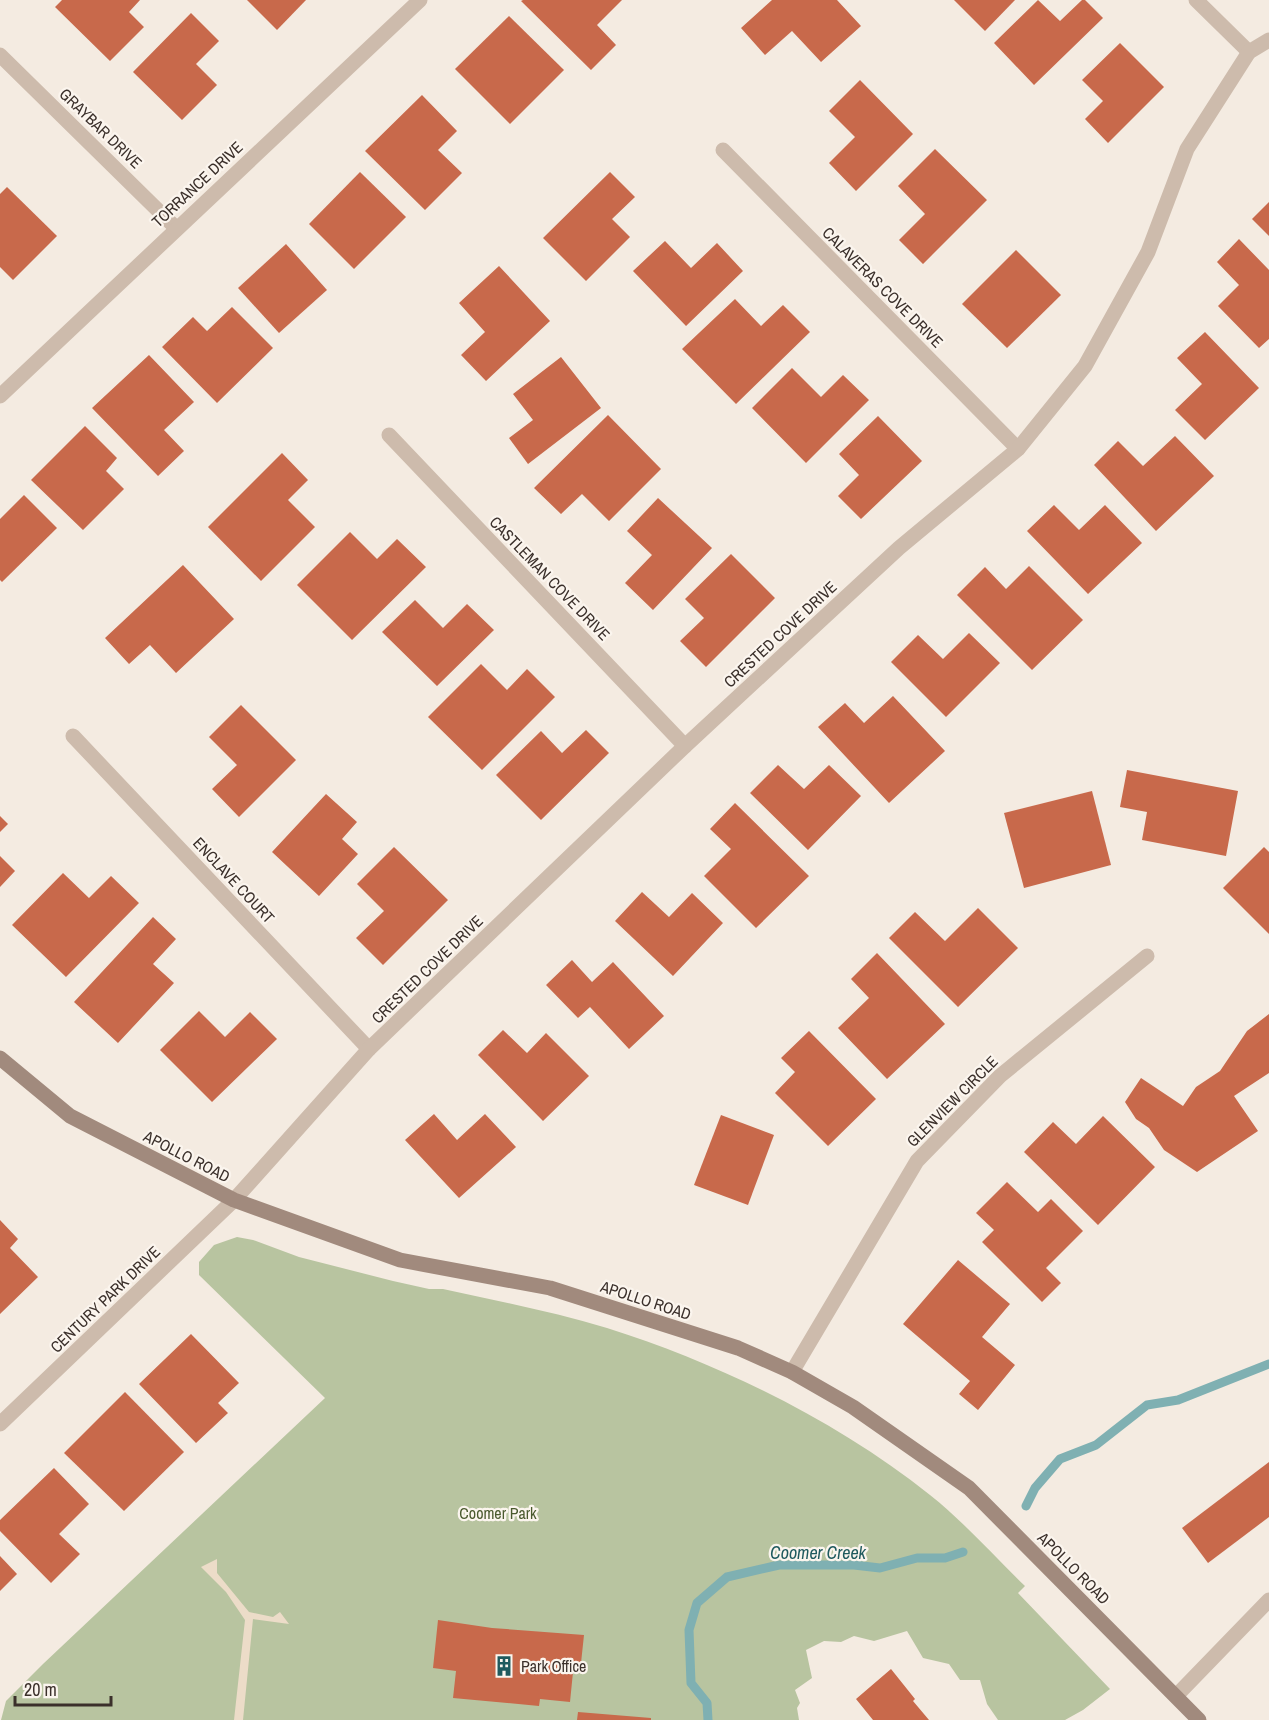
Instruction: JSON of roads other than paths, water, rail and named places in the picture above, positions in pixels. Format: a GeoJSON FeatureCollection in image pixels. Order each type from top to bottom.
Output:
{"type":"FeatureCollection","features":[{"type":"Feature","properties":{"kind":"street","name":"TORRANCE DRIVE"},"geometry":{"type":"LineString","coordinates":[[0,396],[420,0]]}},
{"type":"Feature","properties":{"kind":"street"},"geometry":{"type":"LineString","coordinates":[[1196,0],[1249,52]]}},
{"type":"Feature","properties":{"kind":"street","name":"CRESTED COVE DRIVE"},"geometry":{"type":"LineString","coordinates":[[234,1200],[369,1049],[685,746],[899,548],[1018,449],[1085,366],[1148,252],[1187,149],[1249,52],[1269,40]]}},
{"type":"Feature","properties":{"kind":"street","name":"GRAYBAR DRIVE"},"geometry":{"type":"LineString","coordinates":[[0,55],[176,228]]}},
{"type":"Feature","properties":{"kind":"street","name":"CALAVERAS COVE DRIVE"},"geometry":{"type":"LineString","coordinates":[[723,150],[1018,449]]}},
{"type":"Feature","properties":{"kind":"street","name":"CASTLEMAN COVE DRIVE"},"geometry":{"type":"LineString","coordinates":[[389,435],[685,746]]}},
{"type":"Feature","properties":{"kind":"street","name":"ENCLAVE COURT"},"geometry":{"type":"LineString","coordinates":[[73,736],[369,1049]]}},
{"type":"Feature","properties":{"kind":"street","name":"GLENVIEW CIRCLE"},"geometry":{"type":"LineString","coordinates":[[792,1372],[917,1161],[1000,1076],[1147,956]]}},
{"type":"Feature","properties":{"kind":"street","name":"APOLLO ROAD"},"geometry":{"type":"LineString","coordinates":[[0,1058],[70,1116],[234,1200],[400,1260],[549,1288],[738,1348],[792,1372],[853,1407],[969,1488],[1199,1720]]}},
{"type":"Feature","properties":{"kind":"street","name":"CENTURY PARK DRIVE"},"geometry":{"type":"LineString","coordinates":[[0,1424],[234,1200]]}},
{"type":"Feature","properties":{"kind":"street"},"geometry":{"type":"LineString","coordinates":[[1176,1696],[1269,1600]]}},
{"type":"Feature","properties":{"kind":"waterway","name":"Coomer Creek"},"geometry":{"type":"LineString","coordinates":[[1026,1506],[1035,1488],[1060,1459],[1096,1445],[1147,1405],[1178,1400],[1269,1364]]}},
{"type":"Feature","properties":{"kind":"waterway","name":"Coomer Creek"},"geometry":{"type":"LineString","coordinates":[[708,1720],[707,1703],[691,1683],[689,1630],[697,1603],[727,1577],[779,1565],[854,1565],[880,1568],[917,1558],[945,1558],[963,1552]]}},
{"type":"Feature","properties":{"kind":"place","name":"Park Office"},"geometry":{"type":"Point","coordinates":[504,1666]}},
{"type":"Feature","properties":{"kind":"park label","name":"Coomer Park"},"geometry":{"type":"Point","coordinates":[498,1513]}}]}
